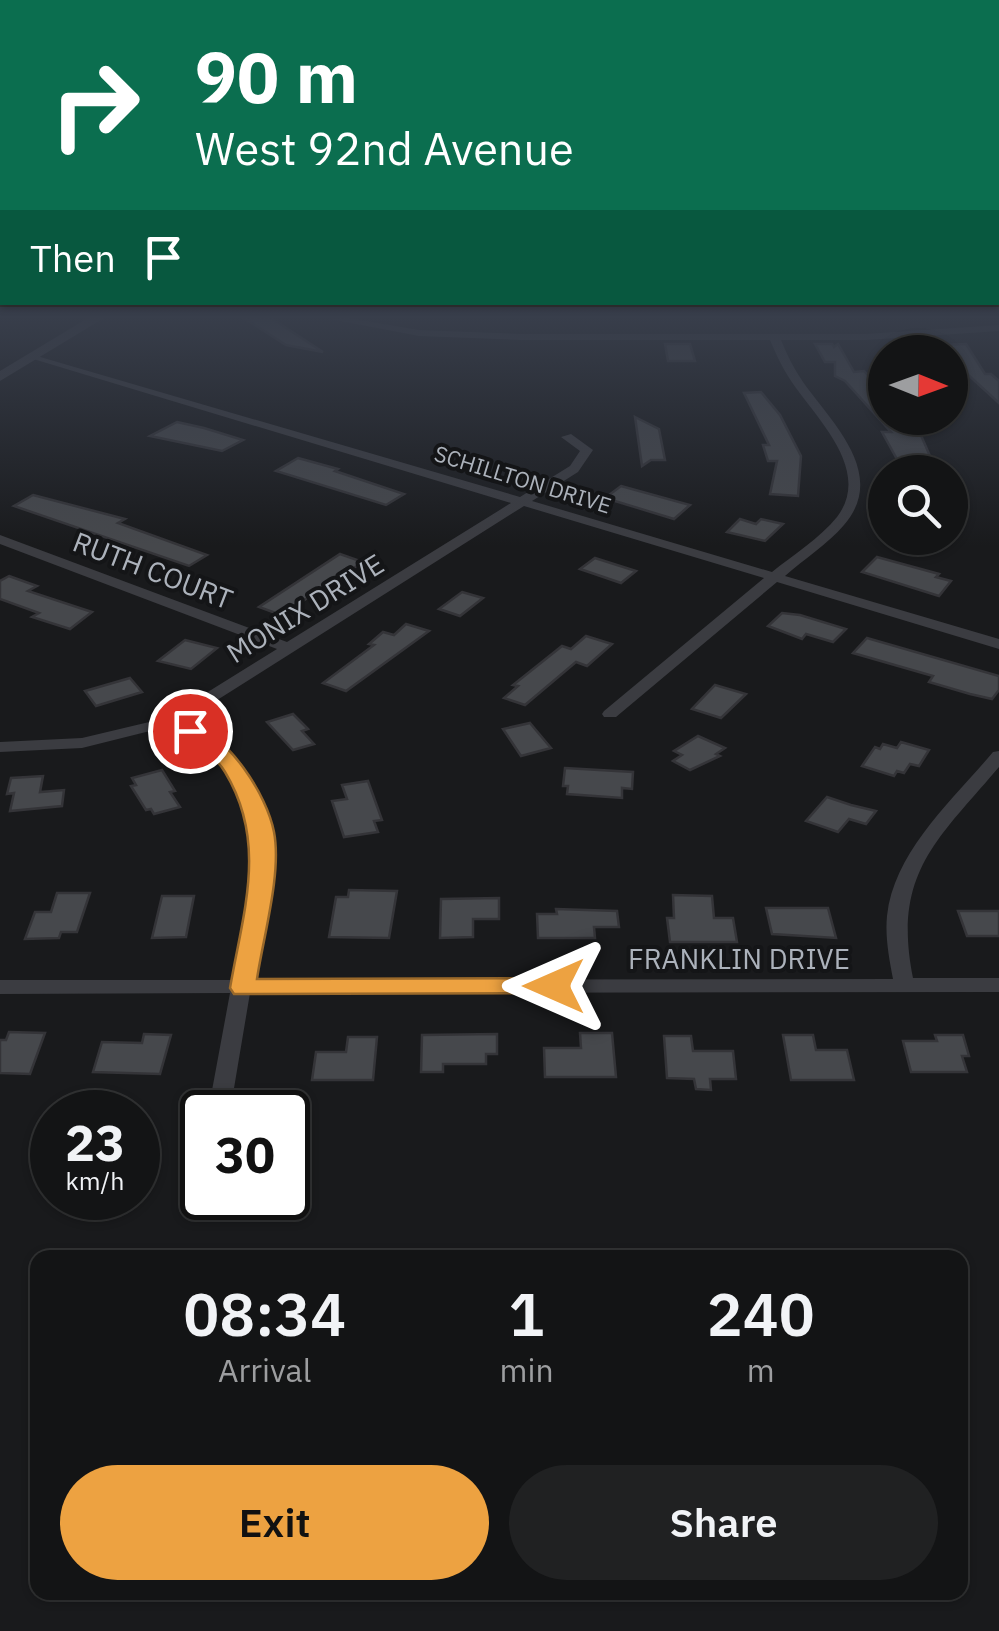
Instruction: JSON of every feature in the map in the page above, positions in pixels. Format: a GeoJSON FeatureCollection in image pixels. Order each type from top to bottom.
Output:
{"type":"FeatureCollection","features":[{"type":"Feature","properties":{"kind":"street","name":"SCHILLTON DRIVE"},"geometry":{"type":"LineString","coordinates":[[163,394],[999,644]]}},
{"type":"Feature","properties":{"kind":"street"},"geometry":{"type":"LineString","coordinates":[[610,714],[777,576],[844,517],[852,505],[855,486],[834,426],[807,394]]}},
{"type":"Feature","properties":{"kind":"street","name":"MONIX DRIVE"},"geometry":{"type":"LineString","coordinates":[[0,748],[82,743],[172,721],[574,469],[587,450],[567,437]]}},
{"type":"Feature","properties":{"kind":"street","name":"RUTH COURT"},"geometry":{"type":"LineString","coordinates":[[0,538],[288,648]]}},
{"type":"Feature","properties":{"kind":"street"},"geometry":{"type":"LineString","coordinates":[[172,721],[208,741],[234,768],[262,831],[261,874],[223,1090]]}},
{"type":"Feature","properties":{"kind":"street"},"geometry":{"type":"LineString","coordinates":[[904,984],[894,924],[903,882],[918,857],[999,756]]}},
{"type":"Feature","properties":{"kind":"street","name":"FRANKLIN DRIVE"},"geometry":{"type":"LineString","coordinates":[[0,986],[999,985]]}},
{"type":"Feature","properties":{"kind":"building"},"geometry":{"type":"Polygon","coordinates":[[[745,394],[763,394],[780,415],[801,456],[798,496],[770,494],[777,461],[768,461],[763,445],[769,445],[745,394]]]}},
{"type":"Feature","properties":{"kind":"building"},"geometry":{"type":"Polygon","coordinates":[[[857,394],[868,394],[868,407],[857,394]]]}},
{"type":"Feature","properties":{"kind":"building"},"geometry":{"type":"Polygon","coordinates":[[[635,417],[659,429],[665,460],[651,460],[642,466],[635,417]]]}},
{"type":"Feature","properties":{"kind":"building"},"geometry":{"type":"Polygon","coordinates":[[[177,422],[243,440],[222,451],[150,436],[177,422]]]}},
{"type":"Feature","properties":{"kind":"building"},"geometry":{"type":"Polygon","coordinates":[[[884,435],[921,435],[930,455],[895,455],[884,435]]]}},
{"type":"Feature","properties":{"kind":"building"},"geometry":{"type":"Polygon","coordinates":[[[298,458],[404,494],[386,505],[276,471],[298,458]]]}},
{"type":"Feature","properties":{"kind":"building"},"geometry":{"type":"Polygon","coordinates":[[[621,486],[690,505],[674,519],[605,498],[621,486]]]}},
{"type":"Feature","properties":{"kind":"building"},"geometry":{"type":"Polygon","coordinates":[[[33,495],[125,519],[118,523],[207,555],[189,566],[14,506],[33,495]]]}},
{"type":"Feature","properties":{"kind":"building"},"geometry":{"type":"Polygon","coordinates":[[[740,519],[756,524],[761,519],[783,524],[765,541],[727,532],[740,519]]]}},
{"type":"Feature","properties":{"kind":"building"},"geometry":{"type":"Polygon","coordinates":[[[340,554],[363,562],[281,615],[259,607],[340,554]]]}},
{"type":"Feature","properties":{"kind":"building"},"geometry":{"type":"Polygon","coordinates":[[[877,557],[951,581],[939,596],[862,572],[877,557]]]}},
{"type":"Feature","properties":{"kind":"building"},"geometry":{"type":"Polygon","coordinates":[[[595,558],[636,571],[621,583],[580,569],[595,558]]]}},
{"type":"Feature","properties":{"kind":"building"},"geometry":{"type":"Polygon","coordinates":[[[9,576],[37,586],[28,591],[92,612],[70,629],[32,617],[39,613],[0,599],[0,581],[9,576]]]}},
{"type":"Feature","properties":{"kind":"building"},"geometry":{"type":"Polygon","coordinates":[[[462,592],[483,598],[460,616],[439,609],[462,592]]]}},
{"type":"Feature","properties":{"kind":"building"},"geometry":{"type":"Polygon","coordinates":[[[782,613],[846,629],[833,642],[806,634],[802,639],[768,626],[782,613]]]}},
{"type":"Feature","properties":{"kind":"building"},"geometry":{"type":"Polygon","coordinates":[[[406,624],[429,631],[346,691],[323,683],[374,645],[369,644],[383,632],[394,635],[406,624]]]}},
{"type":"Feature","properties":{"kind":"building"},"geometry":{"type":"Polygon","coordinates":[[[586,636],[612,644],[587,666],[576,662],[525,705],[504,698],[518,686],[513,685],[562,646],[571,649],[586,636]]]}},
{"type":"Feature","properties":{"kind":"building"},"geometry":{"type":"Polygon","coordinates":[[[867,638],[999,676],[999,690],[992,699],[970,694],[929,682],[933,676],[853,653],[867,638]]]}},
{"type":"Feature","properties":{"kind":"building"},"geometry":{"type":"Polygon","coordinates":[[[185,640],[217,648],[191,669],[158,661],[185,640]]]}},
{"type":"Feature","properties":{"kind":"building"},"geometry":{"type":"Polygon","coordinates":[[[130,678],[142,692],[96,706],[85,691],[130,678]]]}},
{"type":"Feature","properties":{"kind":"building"},"geometry":{"type":"Polygon","coordinates":[[[715,685],[746,694],[721,718],[692,709],[715,685]]]}},
{"type":"Feature","properties":{"kind":"building"},"geometry":{"type":"Polygon","coordinates":[[[293,714],[308,729],[302,731],[314,744],[293,750],[267,722],[293,714]]]}},
{"type":"Feature","properties":{"kind":"building"},"geometry":{"type":"Polygon","coordinates":[[[530,723],[551,748],[521,756],[503,729],[530,723]]]}},
{"type":"Feature","properties":{"kind":"building"},"geometry":{"type":"Polygon","coordinates":[[[698,736],[725,748],[716,754],[720,756],[690,770],[673,761],[682,755],[674,751],[698,736]]]}},
{"type":"Feature","properties":{"kind":"building"},"geometry":{"type":"Polygon","coordinates":[[[901,742],[929,750],[919,766],[910,764],[904,773],[897,771],[894,776],[862,766],[875,747],[880,749],[883,744],[897,748],[901,742]]]}},
{"type":"Feature","properties":{"kind":"building"},"geometry":{"type":"Polygon","coordinates":[[[565,768],[633,772],[632,789],[622,788],[622,798],[567,794],[568,786],[563,786],[565,768]]]}},
{"type":"Feature","properties":{"kind":"building"},"geometry":{"type":"Polygon","coordinates":[[[162,770],[180,807],[154,814],[151,809],[146,810],[131,786],[136,785],[132,778],[162,770]]]}},
{"type":"Feature","properties":{"kind":"building"},"geometry":{"type":"Polygon","coordinates":[[[43,776],[40,792],[64,790],[62,806],[10,811],[14,793],[7,794],[11,778],[43,776]]]}},
{"type":"Feature","properties":{"kind":"building"},"geometry":{"type":"Polygon","coordinates":[[[368,781],[382,820],[374,821],[378,832],[344,837],[332,801],[347,799],[342,785],[368,781]]]}},
{"type":"Feature","properties":{"kind":"building"},"geometry":{"type":"Polygon","coordinates":[[[827,797],[876,811],[866,824],[849,819],[838,832],[806,821],[827,797]]]}},
{"type":"Feature","properties":{"kind":"building"},"geometry":{"type":"Polygon","coordinates":[[[349,890],[397,891],[389,938],[329,937],[336,897],[348,897],[349,890]]]}},
{"type":"Feature","properties":{"kind":"building"},"geometry":{"type":"Polygon","coordinates":[[[57,893],[90,893],[77,932],[61,932],[59,938],[25,939],[35,912],[51,912],[57,893]]]}},
{"type":"Feature","properties":{"kind":"building"},"geometry":{"type":"Polygon","coordinates":[[[673,895],[712,896],[714,918],[733,918],[737,942],[670,942],[667,918],[674,918],[673,895]]]}},
{"type":"Feature","properties":{"kind":"building"},"geometry":{"type":"Polygon","coordinates":[[[162,896],[194,896],[186,937],[152,938],[162,896]]]}},
{"type":"Feature","properties":{"kind":"building"},"geometry":{"type":"Polygon","coordinates":[[[499,898],[499,919],[473,919],[473,937],[440,938],[441,899],[499,898]]]}},
{"type":"Feature","properties":{"kind":"building"},"geometry":{"type":"Polygon","coordinates":[[[766,908],[828,908],[836,938],[772,934],[766,908]]]}},
{"type":"Feature","properties":{"kind":"building"},"geometry":{"type":"Polygon","coordinates":[[[556,909],[617,911],[619,927],[594,927],[595,938],[538,938],[537,914],[557,914],[556,909]]]}},
{"type":"Feature","properties":{"kind":"building"},"geometry":{"type":"Polygon","coordinates":[[[958,911],[999,911],[999,936],[967,936],[958,911]]]}},
{"type":"Feature","properties":{"kind":"building"},"geometry":{"type":"Polygon","coordinates":[[[9,1032],[45,1033],[30,1074],[0,1073],[0,1040],[6,1040],[9,1032]]]}},
{"type":"Feature","properties":{"kind":"building"},"geometry":{"type":"Polygon","coordinates":[[[580,1033],[612,1033],[616,1077],[545,1077],[544,1048],[581,1048],[580,1033]]]}},
{"type":"Feature","properties":{"kind":"building"},"geometry":{"type":"Polygon","coordinates":[[[144,1034],[171,1035],[160,1074],[93,1072],[102,1042],[142,1043],[144,1034]]]}},
{"type":"Feature","properties":{"kind":"building"},"geometry":{"type":"Polygon","coordinates":[[[497,1034],[497,1054],[486,1054],[486,1064],[443,1064],[443,1072],[421,1072],[422,1035],[497,1034]]]}},
{"type":"Feature","properties":{"kind":"building"},"geometry":{"type":"Polygon","coordinates":[[[783,1035],[813,1035],[816,1050],[847,1050],[854,1080],[791,1080],[783,1035]]]}},
{"type":"Feature","properties":{"kind":"building"},"geometry":{"type":"Polygon","coordinates":[[[935,1035],[963,1035],[969,1056],[962,1056],[967,1072],[911,1072],[903,1041],[937,1041],[935,1035]]]}},
{"type":"Feature","properties":{"kind":"building"},"geometry":{"type":"Polygon","coordinates":[[[664,1036],[691,1036],[693,1051],[733,1051],[736,1079],[710,1079],[711,1090],[696,1089],[694,1079],[667,1078],[664,1036]]]}},
{"type":"Feature","properties":{"kind":"building"},"geometry":{"type":"Polygon","coordinates":[[[348,1037],[377,1037],[373,1080],[312,1080],[316,1052],[346,1052],[348,1037]]]}},
{"type":"Feature","properties":{"kind":"route"},"geometry":{"type":"LineString","coordinates":[[190,731],[208,741],[234,768],[262,831],[261,874],[243,988],[554,986]]}}]}
